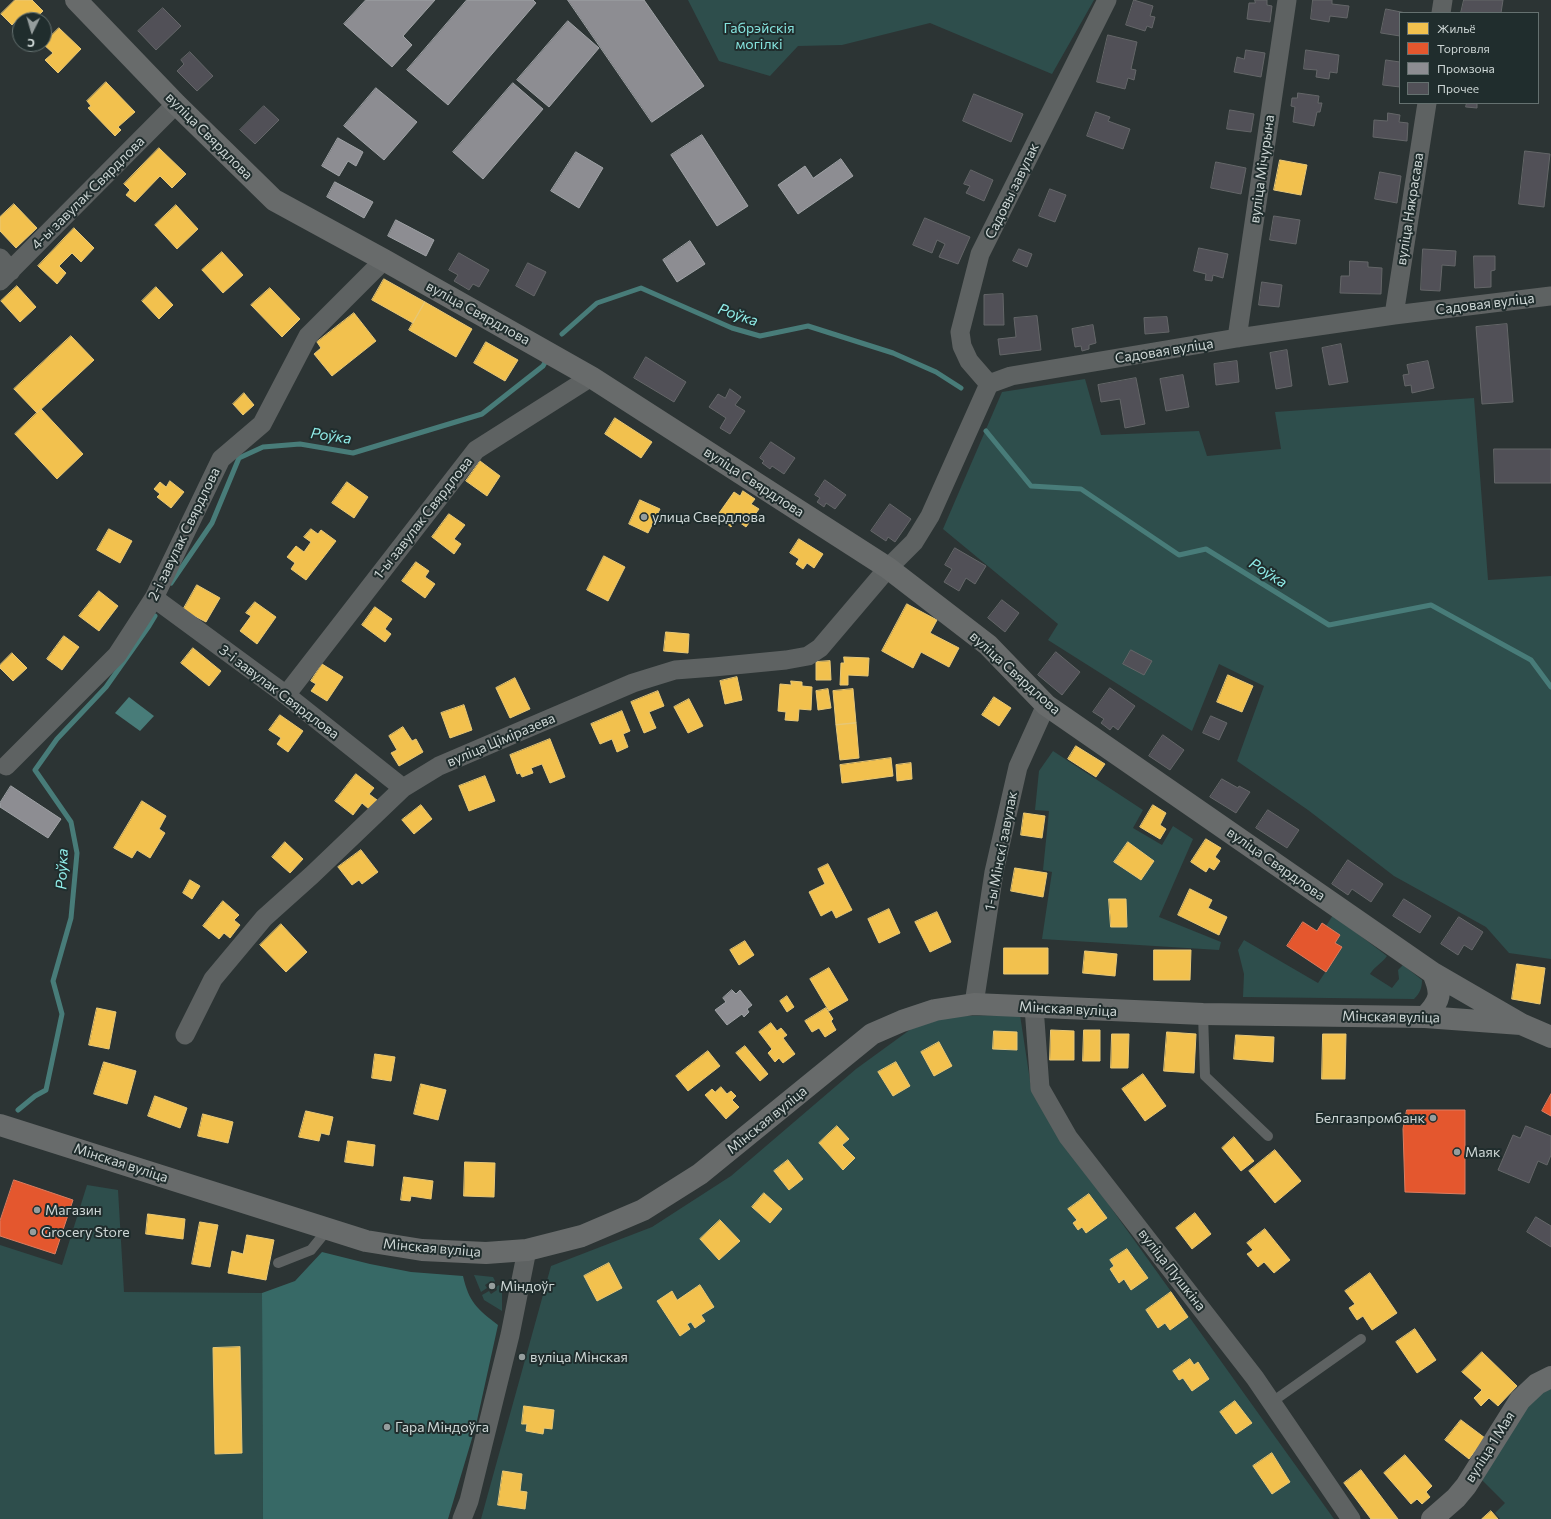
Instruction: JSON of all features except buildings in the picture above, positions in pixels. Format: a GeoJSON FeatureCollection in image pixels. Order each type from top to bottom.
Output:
{"type":"FeatureCollection","features":[{"type":"Feature","properties":{"kind":"street","name":"вуліца Свярдлова"},"geometry":{"type":"LineString","coordinates":[[76,0],[176,104],[274,200],[384,260],[591,377],[888,568],[988,645],[1046,705],[1433,973],[1521,1024]]}},
{"type":"Feature","properties":{"kind":"street","name":"Садовы завулак"},"geometry":{"type":"LineString","coordinates":[[989,384],[969,361],[962,346],[960,332],[980,254],[1106,0]]}},
{"type":"Feature","properties":{"kind":"street","name":"вуліца Мічурына"},"geometry":{"type":"LineString","coordinates":[[1237,338],[1286,0]]}},
{"type":"Feature","properties":{"kind":"street"},"geometry":{"type":"LineString","coordinates":[[1441,12],[1443,0]]}},
{"type":"Feature","properties":{"kind":"street","name":"4-ы завулак Свярдлова"},"geometry":{"type":"LineString","coordinates":[[4,270],[176,104]]}},
{"type":"Feature","properties":{"kind":"street","name":"вуліца Някрасава"},"geometry":{"type":"LineString","coordinates":[[1394,315],[1427,104]]}},
{"type":"Feature","properties":{"kind":"street","name":"2-і завулак Свярдлова"},"geometry":{"type":"LineString","coordinates":[[6,766],[117,655],[154,598],[221,460],[262,424],[308,336],[384,260]]}},
{"type":"Feature","properties":{"kind":"street","name":"Садовая вуліца"},"geometry":{"type":"LineString","coordinates":[[989,384],[1011,376],[1237,338],[1394,315],[1551,296]]}},
{"type":"Feature","properties":{"kind":"street","name":"1-ы завулак Свярдлова"},"geometry":{"type":"LineString","coordinates":[[286,695],[476,450],[591,377]]}},
{"type":"Feature","properties":{"kind":"street"},"geometry":{"type":"LineString","coordinates":[[888,568],[914,542],[930,516],[989,384]]}},
{"type":"Feature","properties":{"kind":"street","name":"вуліца Ціміразева"},"geometry":{"type":"LineString","coordinates":[[185,1035],[213,979],[264,918],[312,875],[402,788],[439,766],[633,683],[675,670],[714,668],[808,656],[820,648],[888,568]]}},
{"type":"Feature","properties":{"kind":"street","name":"3-і завулак Свярдлова"},"geometry":{"type":"LineString","coordinates":[[154,598],[286,695],[402,788]]}},
{"type":"Feature","properties":{"kind":"street","name":"1-ы Мінскі завулак"},"geometry":{"type":"LineString","coordinates":[[974,1004],[994,872],[1018,767],[1046,705]]}},
{"type":"Feature","properties":{"kind":"street"},"geometry":{"type":"LineString","coordinates":[[1425,1017],[1439,998],[1438,986],[1433,973]]}},
{"type":"Feature","properties":{"kind":"street","name":"Мінская вуліца"},"geometry":{"type":"LineString","coordinates":[[0,1125],[366,1241],[422,1250],[486,1253],[527,1250],[582,1236],[643,1210],[700,1174],[872,1034],[902,1021],[935,1010],[974,1004],[1034,1008],[1203,1014],[1425,1017],[1521,1024],[1551,1037]]}},
{"type":"Feature","properties":{"kind":"street","name":"вуліца Пушкіна"},"geometry":{"type":"LineString","coordinates":[[1034,1008],[1040,1088],[1068,1137],[1255,1378],[1351,1519]]}},
{"type":"Feature","properties":{"kind":"street"},"geometry":{"type":"LineString","coordinates":[[462,1519],[469,1501],[510,1335],[527,1250]]}},
{"type":"Feature","properties":{"kind":"street","name":"вуліца 1 Мая"},"geometry":{"type":"LineString","coordinates":[[1432,1519],[1456,1498],[1466,1486],[1520,1400],[1537,1384],[1551,1377]]}},
{"type":"Feature","properties":{"kind":"lane"},"geometry":{"type":"LineString","coordinates":[[1203,1014],[1205,1076],[1268,1136]]}},
{"type":"Feature","properties":{"kind":"lane"},"geometry":{"type":"LineString","coordinates":[[278,1263],[311,1250],[328,1229]]}},
{"type":"Feature","properties":{"kind":"lane"},"geometry":{"type":"LineString","coordinates":[[1272,1402],[1362,1339]]}},
{"type":"Feature","properties":{"kind":"green space","name":"Габрэйскія могілкі"},"geometry":{"type":"Polygon","coordinates":[[[688,0],[1094,0],[1052,74],[930,23],[842,45],[798,46],[770,76],[719,61],[688,0]]]}},
{"type":"Feature","properties":{"kind":"green space"},"geometry":{"type":"Polygon","coordinates":[[[1085,379],[1101,435],[1199,431],[1207,456],[1281,449],[1275,412],[1474,398],[1488,580],[1551,576],[1551,959],[1509,953],[1486,927],[1394,876],[1308,810],[1237,761],[1264,686],[1219,664],[1192,731],[1048,640],[1058,624],[943,529],[1002,392],[1085,379]]]}},
{"type":"Feature","properties":{"kind":"green space"},"geometry":{"type":"Polygon","coordinates":[[[1053,751],[1143,810],[1133,828],[1162,845],[1173,826],[1193,839],[1159,917],[1221,942],[1219,950],[1042,939],[1052,872],[1043,870],[1049,811],[1035,810],[1039,771],[1053,751]]]}},
{"type":"Feature","properties":{"kind":"green space"},"geometry":{"type":"Polygon","coordinates":[[[1333,915],[1387,956],[1370,974],[1392,988],[1399,979],[1398,970],[1403,965],[1422,980],[1422,986],[1418,995],[1414,999],[1243,997],[1244,974],[1238,950],[1244,940],[1318,983],[1342,947],[1335,943],[1340,935],[1326,926],[1333,915]]]}},
{"type":"Feature","properties":{"kind":"green space"},"geometry":{"type":"Polygon","coordinates":[[[1020,1015],[1031,1087],[1061,1138],[1334,1519],[481,1519],[551,1266],[652,1227],[731,1176],[856,1069],[911,1029],[950,1016],[1020,1015]]]}},
{"type":"Feature","properties":{"kind":"green space"},"geometry":{"type":"Polygon","coordinates":[[[87,1185],[118,1190],[124,1292],[262,1293],[263,1519],[0,1519],[0,1245],[62,1265],[87,1185]]]}},
{"type":"Feature","properties":{"kind":"green space"},"geometry":{"type":"Polygon","coordinates":[[[474,1275],[493,1277],[495,1281],[493,1283],[491,1281],[485,1285],[487,1288],[481,1292],[474,1275]]]}},
{"type":"Feature","properties":{"kind":"green space"},"geometry":{"type":"Polygon","coordinates":[[[499,1285],[502,1288],[502,1311],[484,1300],[482,1295],[489,1291],[491,1294],[497,1290],[496,1287],[499,1285]]]}},
{"type":"Feature","properties":{"kind":"green space"},"geometry":{"type":"Polygon","coordinates":[[[1551,1389],[1551,1519],[1500,1519],[1495,1513],[1505,1503],[1481,1479],[1525,1404],[1551,1389]]]}},
{"type":"Feature","properties":{"kind":"shaded area"},"geometry":{"type":"Polygon","coordinates":[[[129,697],[154,716],[140,731],[115,713],[129,697]]]}},
{"type":"Feature","properties":{"kind":"shaded area","name":"Гара Міндоўга"},"geometry":{"type":"Polygon","coordinates":[[[322,1252],[411,1272],[463,1276],[471,1299],[479,1309],[498,1325],[476,1425],[448,1519],[263,1519],[262,1293],[295,1281],[322,1252]]]}},
{"type":"Feature","properties":{"kind":"waterway","name":"Роўка"},"geometry":{"type":"LineString","coordinates":[[562,334],[597,303],[641,288],[732,328],[760,336],[808,326],[893,353],[936,372],[961,388]]}},
{"type":"Feature","properties":{"kind":"waterway","name":"Роўка"},"geometry":{"type":"LineString","coordinates":[[171,583],[212,523],[239,458],[263,447],[300,444],[353,453],[482,414],[543,366],[547,359]]}},
{"type":"Feature","properties":{"kind":"waterway","name":"Роўка"},"geometry":{"type":"LineString","coordinates":[[986,431],[1031,486],[1081,489],[1179,555],[1206,549],[1329,625],[1431,605],[1531,660],[1551,687]]}},
{"type":"Feature","properties":{"kind":"waterway","name":"Роўка"},"geometry":{"type":"LineString","coordinates":[[18,1110],[35,1096],[46,1090],[62,1014],[53,981],[71,918],[77,853],[71,822],[35,770],[57,739],[106,687],[155,616]]}},
{"type":"Feature","properties":{"kind":"place","name":"улица Свердлова"},"geometry":{"type":"Point","coordinates":[644,517]}},
{"type":"Feature","properties":{"kind":"place","name":"Белгазпромбанк"},"geometry":{"type":"Point","coordinates":[1433,1118]}},
{"type":"Feature","properties":{"kind":"place","name":"Маяк"},"geometry":{"type":"Point","coordinates":[1457,1152]}},
{"type":"Feature","properties":{"kind":"place","name":"Магазин"},"geometry":{"type":"Point","coordinates":[37,1210]}},
{"type":"Feature","properties":{"kind":"place","name":"Grocery Store"},"geometry":{"type":"Point","coordinates":[33,1232]}},
{"type":"Feature","properties":{"kind":"place","name":"Міндоўг"},"geometry":{"type":"Point","coordinates":[492,1286]}},
{"type":"Feature","properties":{"kind":"place","name":"вуліца Мінская"},"geometry":{"type":"Point","coordinates":[522,1357]}},
{"type":"Feature","properties":{"kind":"place","name":"Гара Міндоўга"},"geometry":{"type":"Point","coordinates":[387,1427]}}]}
